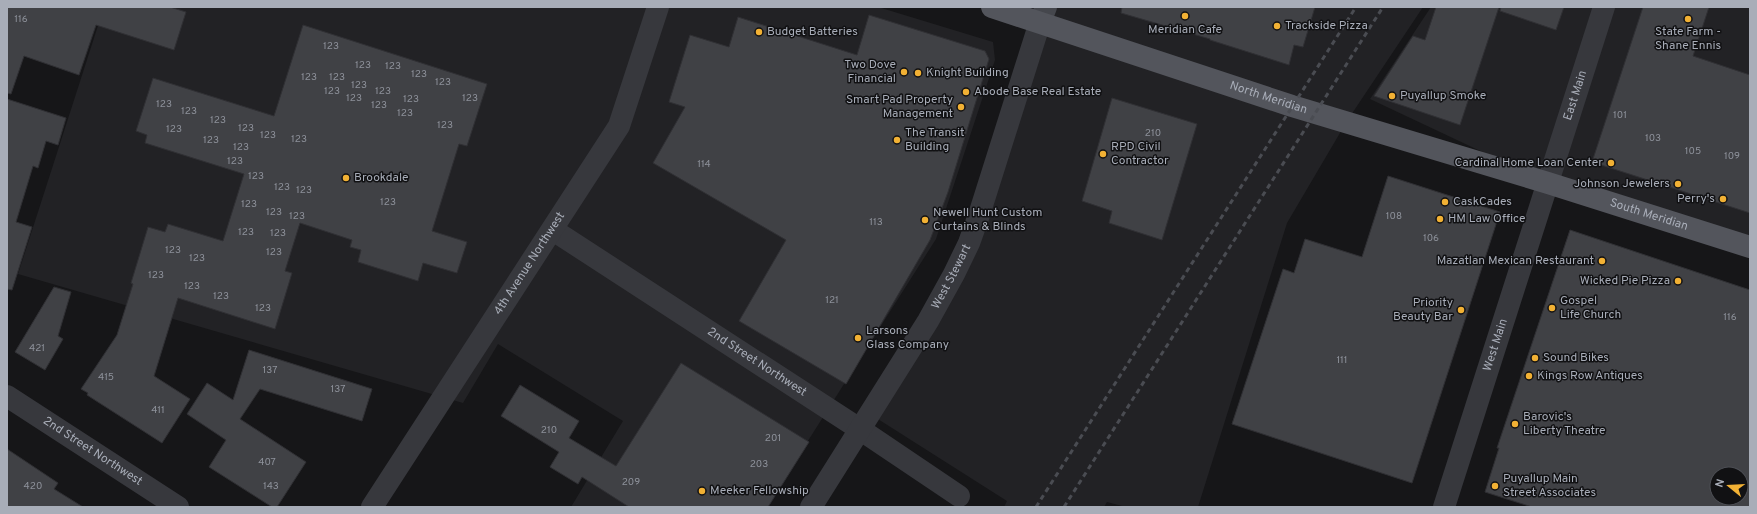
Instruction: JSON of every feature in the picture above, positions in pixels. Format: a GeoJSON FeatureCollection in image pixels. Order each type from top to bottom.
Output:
{"type":"FeatureCollection","features":[{"type":"Feature","properties":{"kind":"main road","name":"North Meridian"},"geometry":{"type":"LineString","coordinates":[[992,7],[1043,15],[1292,106],[1548,183]]}},
{"type":"Feature","properties":{"kind":"main road","name":"South Meridian"},"geometry":{"type":"LineString","coordinates":[[1548,183],[1750,247]]}},
{"type":"Feature","properties":{"kind":"street","name":"4th Avenue Northwest"},"geometry":{"type":"LineString","coordinates":[[372,507],[619,126],[658,7]]}},
{"type":"Feature","properties":{"kind":"street","name":"East Main"},"geometry":{"type":"LineString","coordinates":[[1548,183],[1604,7]]}},
{"type":"Feature","properties":{"kind":"street","name":"West Stewart"},"geometry":{"type":"LineString","coordinates":[[811,507],[861,430],[928,321],[969,243],[1043,15]]}},
{"type":"Feature","properties":{"kind":"street","name":"West Main"},"geometry":{"type":"LineString","coordinates":[[1444,507],[1548,183]]}},
{"type":"Feature","properties":{"kind":"street","name":"2nd Street Northwest"},"geometry":{"type":"LineString","coordinates":[[553,230],[861,430],[959,496]]}},
{"type":"Feature","properties":{"kind":"street","name":"2nd Street Northwest"},"geometry":{"type":"LineString","coordinates":[[7,396],[178,507]]}},
{"type":"Feature","properties":{"kind":"shaded area"},"geometry":{"type":"Polygon","coordinates":[[[104,7],[878,7],[993,42],[995,60],[936,239],[766,507],[571,507],[623,421],[498,344],[463,403],[18,274],[104,7]]]}},
{"type":"Feature","properties":{"kind":"shaded area"},"geometry":{"type":"Polygon","coordinates":[[[992,7],[1423,7],[1347,121],[1287,223],[1198,507],[1126,507],[1107,502],[1104,507],[1004,507],[1007,501],[870,414],[928,321],[1040,23],[992,7]]]}},
{"type":"Feature","properties":{"kind":"shaded area"},"geometry":{"type":"Polygon","coordinates":[[[1431,7],[1750,7],[1750,247],[1548,183],[1370,99],[1431,7]]]}},
{"type":"Feature","properties":{"kind":"building"},"geometry":{"type":"Polygon","coordinates":[[[7,7],[170,7],[186,12],[174,50],[96,25],[79,75],[24,56],[11,94],[7,93],[7,7]]]}},
{"type":"Feature","properties":{"kind":"building"},"geometry":{"type":"Polygon","coordinates":[[[1122,7],[1315,7],[1303,47],[1294,45],[1289,65],[1210,39],[1121,13],[1122,7]]]}},
{"type":"Feature","properties":{"kind":"building"},"geometry":{"type":"Polygon","coordinates":[[[1436,7],[1499,7],[1460,125],[1374,96],[1413,36],[1425,40],[1436,7]]]}},
{"type":"Feature","properties":{"kind":"building"},"geometry":{"type":"Polygon","coordinates":[[[1501,7],[1564,7],[1556,30],[1500,11],[1501,7]]]}},
{"type":"Feature","properties":{"kind":"building"},"geometry":{"type":"Polygon","coordinates":[[[1643,7],[1709,7],[1693,56],[1750,75],[1750,213],[1592,162],[1643,7]]]}},
{"type":"Feature","properties":{"kind":"building"},"geometry":{"type":"Polygon","coordinates":[[[869,15],[985,51],[989,59],[948,192],[930,240],[846,384],[739,321],[786,240],[653,163],[685,107],[669,102],[690,35],[729,47],[738,17],[857,55],[869,15]]]}},
{"type":"Feature","properties":{"kind":"building","name":"Brookdale"},"geometry":{"type":"Polygon","coordinates":[[[303,25],[487,84],[467,146],[459,144],[432,231],[467,242],[457,273],[423,263],[418,281],[358,262],[361,250],[350,247],[352,240],[300,223],[285,271],[292,273],[275,329],[178,298],[154,376],[190,399],[162,443],[87,395],[88,393],[81,389],[117,335],[133,284],[131,283],[148,227],[165,232],[168,224],[223,241],[244,174],[145,143],[147,135],[136,131],[153,78],[274,116],[303,25]]]}},
{"type":"Feature","properties":{"kind":"building"},"geometry":{"type":"Polygon","coordinates":[[[1112,98],[1197,124],[1162,240],[1109,223],[1112,211],[1082,201],[1112,98]]]}},
{"type":"Feature","properties":{"kind":"building"},"geometry":{"type":"Polygon","coordinates":[[[7,99],[66,118],[58,145],[46,141],[38,168],[33,166],[16,222],[32,227],[12,290],[7,289],[7,99]]]}},
{"type":"Feature","properties":{"kind":"building"},"geometry":{"type":"Polygon","coordinates":[[[1388,176],[1500,212],[1412,483],[1232,424],[1283,269],[1294,273],[1305,239],[1362,257],[1388,176]]]}},
{"type":"Feature","properties":{"kind":"building"},"geometry":{"type":"Polygon","coordinates":[[[1570,230],[1750,290],[1750,507],[1532,507],[1485,492],[1499,448],[1497,448],[1570,230]]]}},
{"type":"Feature","properties":{"kind":"building"},"geometry":{"type":"Polygon","coordinates":[[[54,287],[71,292],[58,336],[63,339],[45,370],[15,352],[54,287]]]}},
{"type":"Feature","properties":{"kind":"building"},"geometry":{"type":"Polygon","coordinates":[[[249,350],[372,389],[362,421],[260,389],[240,419],[306,462],[277,507],[272,507],[209,467],[226,440],[187,414],[207,383],[233,400],[249,350]]]}},
{"type":"Feature","properties":{"kind":"building"},"geometry":{"type":"Polygon","coordinates":[[[681,363],[809,442],[768,507],[629,507],[582,477],[578,484],[550,467],[559,452],[501,416],[520,385],[579,421],[569,438],[616,466],[681,363]]]}},
{"type":"Feature","properties":{"kind":"building"},"geometry":{"type":"Polygon","coordinates":[[[7,449],[58,483],[54,489],[83,507],[7,507],[7,449]]]}},
{"type":"Feature","properties":{"kind":"railway"},"geometry":{"type":"LineString","coordinates":[[1036,507],[1356,7]]}},
{"type":"Feature","properties":{"kind":"railway"},"geometry":{"type":"LineString","coordinates":[[1064,507],[1383,7]]}},
{"type":"Feature","properties":{"kind":"place","name":"Meridian Cafe"},"geometry":{"type":"Point","coordinates":[1185,16]}},
{"type":"Feature","properties":{"kind":"place","name":"State Farm - Shane Ennis"},"geometry":{"type":"Point","coordinates":[1688,19]}},
{"type":"Feature","properties":{"kind":"place","name":"Trackside Pizza"},"geometry":{"type":"Point","coordinates":[1277,26]}},
{"type":"Feature","properties":{"kind":"place","name":"Budget Batteries"},"geometry":{"type":"Point","coordinates":[759,32]}},
{"type":"Feature","properties":{"kind":"place","name":"Two Dove Financial"},"geometry":{"type":"Point","coordinates":[904,72]}},
{"type":"Feature","properties":{"kind":"place","name":"Knight Building"},"geometry":{"type":"Point","coordinates":[918,73]}},
{"type":"Feature","properties":{"kind":"place","name":"Abode Base Real Estate"},"geometry":{"type":"Point","coordinates":[966,92]}},
{"type":"Feature","properties":{"kind":"place","name":"Puyallup Smoke"},"geometry":{"type":"Point","coordinates":[1392,96]}},
{"type":"Feature","properties":{"kind":"place","name":"Smart Pad Property Management"},"geometry":{"type":"Point","coordinates":[961,107]}},
{"type":"Feature","properties":{"kind":"place","name":"The Transit Building"},"geometry":{"type":"Point","coordinates":[897,140]}},
{"type":"Feature","properties":{"kind":"place","name":"RPD Civil Contractor"},"geometry":{"type":"Point","coordinates":[1103,154]}},
{"type":"Feature","properties":{"kind":"place","name":"Cardinal Home Loan Center"},"geometry":{"type":"Point","coordinates":[1611,163]}},
{"type":"Feature","properties":{"kind":"place","name":"Brookdale"},"geometry":{"type":"Point","coordinates":[346,178]}},
{"type":"Feature","properties":{"kind":"place","name":"Johnson Jewelers"},"geometry":{"type":"Point","coordinates":[1678,184]}},
{"type":"Feature","properties":{"kind":"place","name":"Perry's"},"geometry":{"type":"Point","coordinates":[1723,199]}},
{"type":"Feature","properties":{"kind":"place","name":"CaskCades"},"geometry":{"type":"Point","coordinates":[1445,202]}},
{"type":"Feature","properties":{"kind":"place","name":"HM Law Office"},"geometry":{"type":"Point","coordinates":[1440,219]}},
{"type":"Feature","properties":{"kind":"place","name":"Newell Hunt Custom Curtains & Blinds"},"geometry":{"type":"Point","coordinates":[925,220]}},
{"type":"Feature","properties":{"kind":"place","name":"Mazatlan Mexican Restaurant"},"geometry":{"type":"Point","coordinates":[1602,261]}},
{"type":"Feature","properties":{"kind":"place","name":"Wicked Pie Pizza"},"geometry":{"type":"Point","coordinates":[1678,281]}},
{"type":"Feature","properties":{"kind":"place","name":"Gospel Life Church"},"geometry":{"type":"Point","coordinates":[1552,308]}},
{"type":"Feature","properties":{"kind":"place","name":"Priority Beauty Bar"},"geometry":{"type":"Point","coordinates":[1461,310]}},
{"type":"Feature","properties":{"kind":"place","name":"Larsons Glass Company"},"geometry":{"type":"Point","coordinates":[858,338]}},
{"type":"Feature","properties":{"kind":"place","name":"Sound Bikes"},"geometry":{"type":"Point","coordinates":[1535,358]}},
{"type":"Feature","properties":{"kind":"place","name":"Kings Row Antiques"},"geometry":{"type":"Point","coordinates":[1529,376]}},
{"type":"Feature","properties":{"kind":"place","name":"Barovic's Liberty Theatre"},"geometry":{"type":"Point","coordinates":[1515,424]}},
{"type":"Feature","properties":{"kind":"place","name":"Puyallup Main Street Associates"},"geometry":{"type":"Point","coordinates":[1495,486]}},
{"type":"Feature","properties":{"kind":"place","name":"Meeker Fellowship"},"geometry":{"type":"Point","coordinates":[702,491]}}]}
